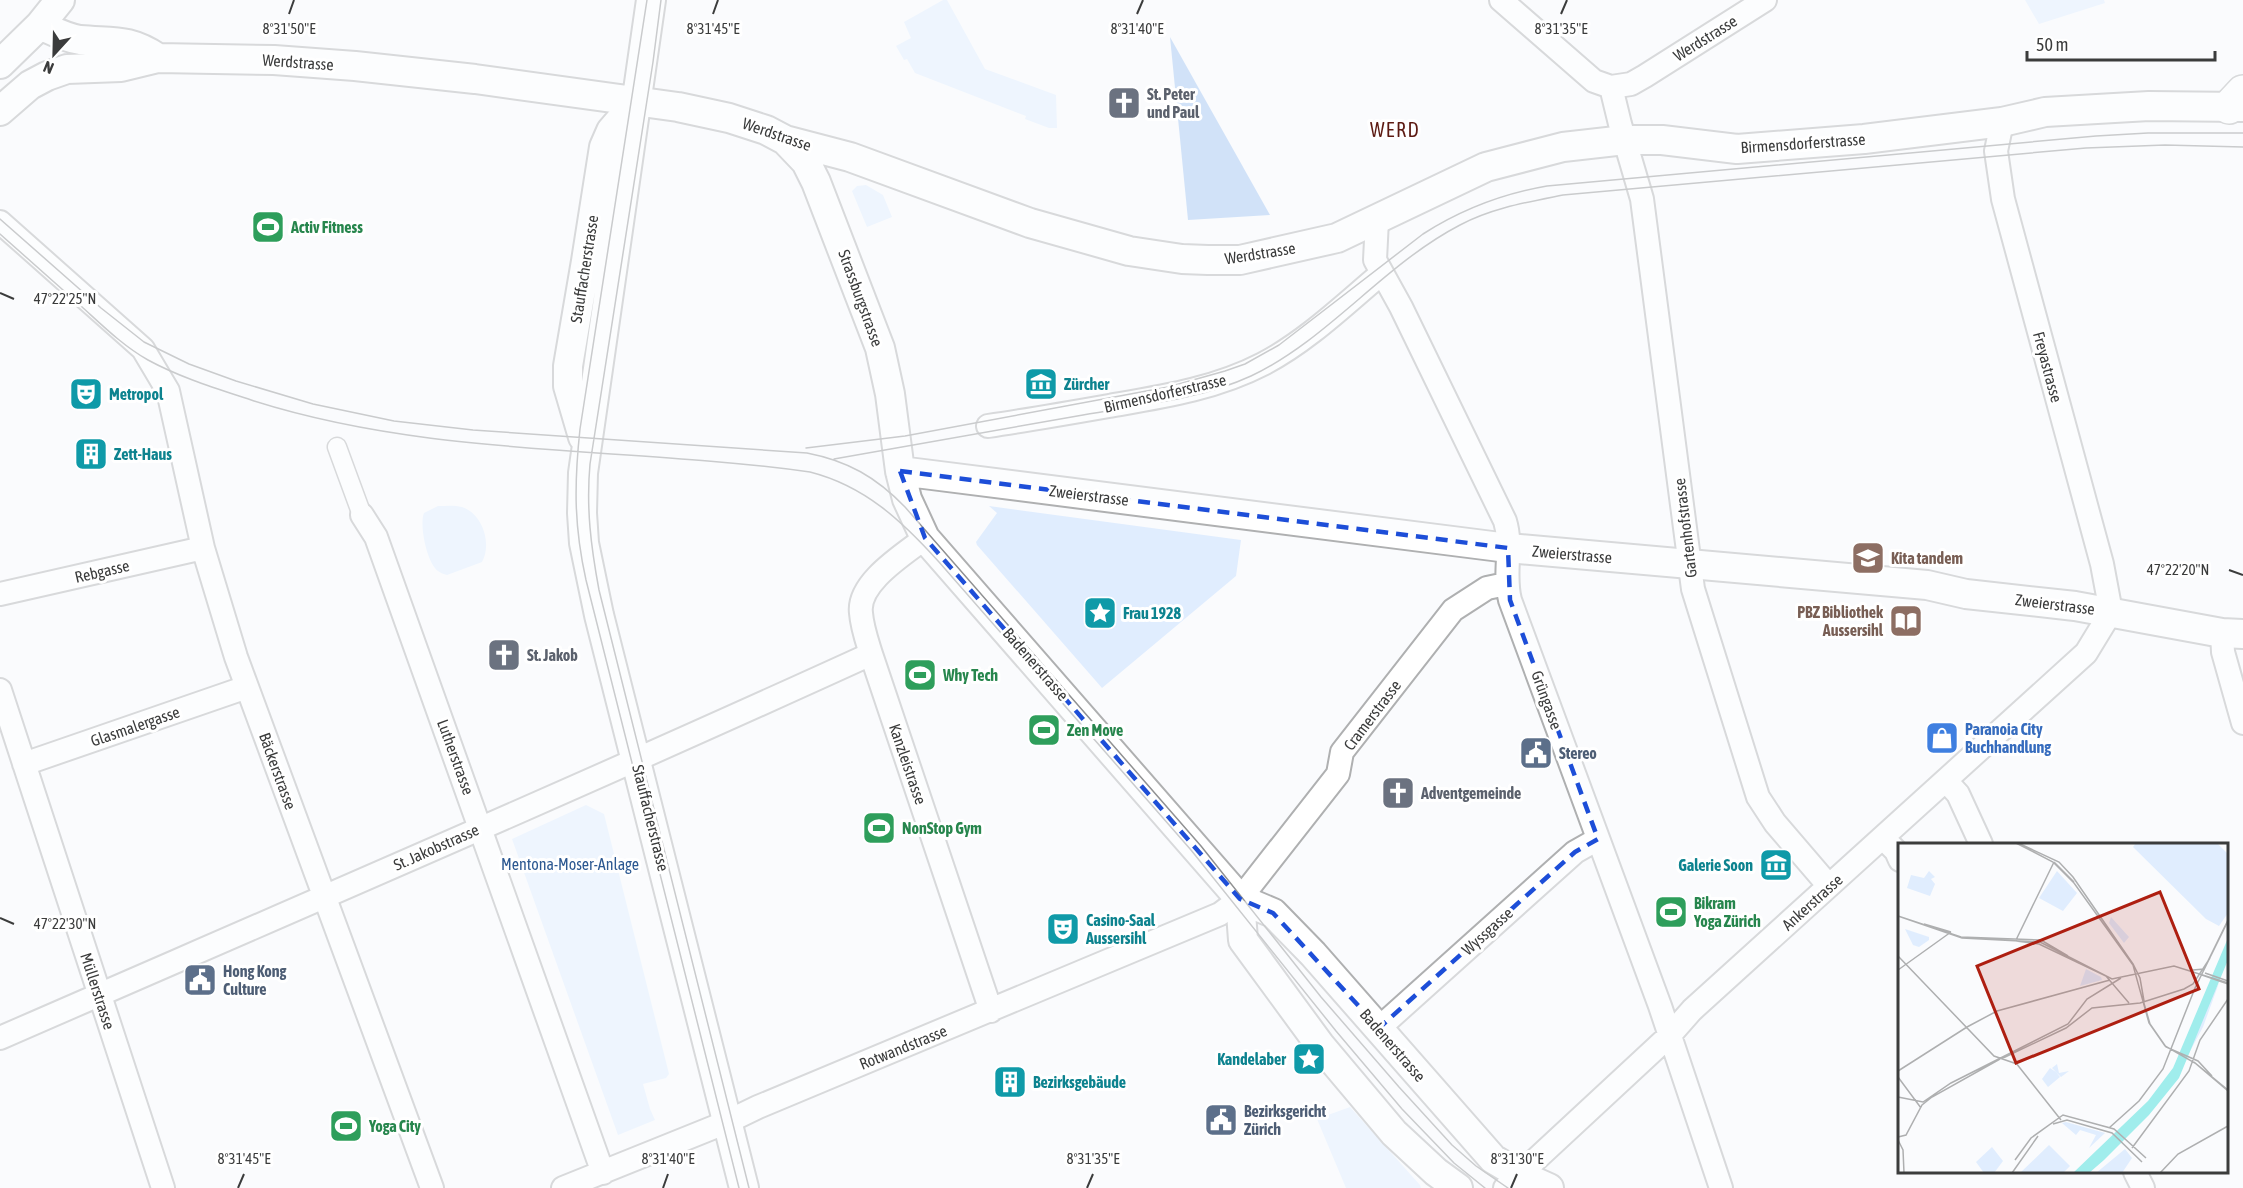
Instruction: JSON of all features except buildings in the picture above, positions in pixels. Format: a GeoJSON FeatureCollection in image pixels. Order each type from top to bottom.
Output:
{"type":"FeatureCollection","features":[{"type":"Feature","properties":{"kind":"street"},"geometry":{"type":"LineString","coordinates":[[0,64],[40,25],[60,0]]}},
{"type":"Feature","properties":{"kind":"street","name":"Stauffacherstrasse"},"geometry":{"type":"LineString","coordinates":[[651,0],[585,444],[582,490],[584,543],[600,615],[744,1188]]}},
{"type":"Feature","properties":{"kind":"street"},"geometry":{"type":"LineString","coordinates":[[1501,0],[1594,81],[1611,87]]}},
{"type":"Feature","properties":{"kind":"street","name":"Werdstrasse"},"geometry":{"type":"LineString","coordinates":[[1611,87],[1631,84],[1765,0]]}},
{"type":"Feature","properties":{"kind":"street","name":"Werdstrasse"},"geometry":{"type":"LineString","coordinates":[[40,25],[69,38],[130,43],[158,58]]}},
{"type":"Feature","properties":{"kind":"street","name":"Werdstrasse"},"geometry":{"type":"LineString","coordinates":[[0,111],[30,85],[67,69],[121,67],[158,58],[273,60],[355,66],[485,81],[678,108],[729,118],[766,130],[785,140],[850,156],[1029,223],[1129,250],[1182,259],[1240,260],[1262,256],[1337,238],[1377,220]]}},
{"type":"Feature","properties":{"kind":"street","name":"Gartenhofstrasse"},"geometry":{"type":"LineString","coordinates":[[1611,87],[1642,199],[1693,589],[1758,797],[1766,811],[1829,886]]}},
{"type":"Feature","properties":{"kind":"street","name":"Birmensdorferstrasse"},"geometry":{"type":"LineString","coordinates":[[1377,220],[1486,167],[1563,147],[1625,140],[1662,140],[1737,149],[1864,139],[2002,122],[2045,112],[2238,102]]}},
{"type":"Feature","properties":{"kind":"street","name":"Freyastrasse"},"geometry":{"type":"LineString","coordinates":[[2002,122],[1996,152],[2003,199],[2102,564],[2111,612]]}},
{"type":"Feature","properties":{"kind":"street","name":"Strassburgstrasse"},"geometry":{"type":"LineString","coordinates":[[785,140],[806,162],[816,182],[880,348],[890,394],[900,471]]}},
{"type":"Feature","properties":{"kind":"street","name":"Grüngasse"},"geometry":{"type":"LineString","coordinates":[[1377,220],[1375,260],[1401,307],[1505,521],[1508,531],[1506,584],[1598,839],[1612,871],[1721,1188]]}},
{"type":"Feature","properties":{"kind":"street","name":"Bäckerstrasse"},"geometry":{"type":"LineString","coordinates":[[0,222],[143,349],[168,391],[203,548],[247,687],[432,1188]]}},
{"type":"Feature","properties":{"kind":"street","name":"Birmensdorferstrasse"},"geometry":{"type":"LineString","coordinates":[[988,426],[1144,400],[1204,387],[1235,377],[1264,363],[1309,334],[1382,273]]}},
{"type":"Feature","properties":{"kind":"street","name":"Lutherstrasse"},"geometry":{"type":"LineString","coordinates":[[337,447],[362,515],[376,537],[603,1173]]}},
{"type":"Feature","properties":{"kind":"street","name":"Badenerstrasse"},"geometry":{"type":"LineString","coordinates":[[900,471],[907,499],[925,538],[1240,899],[1273,913],[1313,954],[1513,1182],[1549,1188]]}},
{"type":"Feature","properties":{"kind":"street","name":"Zweierstrasse"},"geometry":{"type":"LineString","coordinates":[[900,471],[1508,548],[1927,585],[1966,594],[2075,606],[2232,633]]}},
{"type":"Feature","properties":{"kind":"street","name":"Kanzleistrasse"},"geometry":{"type":"LineString","coordinates":[[925,538],[868,585],[862,598],[861,612],[871,654],[991,1011]]}},
{"type":"Feature","properties":{"kind":"street","name":"Rebgasse"},"geometry":{"type":"LineString","coordinates":[[0,594],[203,548]]}},
{"type":"Feature","properties":{"kind":"street","name":"Cramerstrasse"},"geometry":{"type":"LineString","coordinates":[[1240,899],[1338,774],[1342,752],[1453,610],[1487,588],[1506,584]]}},
{"type":"Feature","properties":{"kind":"street","name":"Ankerstrasse"},"geometry":{"type":"LineString","coordinates":[[1513,1182],[1670,1035],[1692,1010],[2086,653],[2111,612]]}},
{"type":"Feature","properties":{"kind":"street"},"geometry":{"type":"LineString","coordinates":[[2232,633],[2223,652],[2243,723]]}},
{"type":"Feature","properties":{"kind":"street","name":"St. Jakobstrasse"},"geometry":{"type":"LineString","coordinates":[[0,1038],[637,761],[871,654]]}},
{"type":"Feature","properties":{"kind":"street","name":"Glasmalergasse"},"geometry":{"type":"LineString","coordinates":[[24,764],[247,687]]}},
{"type":"Feature","properties":{"kind":"street","name":"Müllerstrasse"},"geometry":{"type":"LineString","coordinates":[[0,690],[163,1188]]}},
{"type":"Feature","properties":{"kind":"street"},"geometry":{"type":"LineString","coordinates":[[1946,782],[1958,794],[1981,843]]}},
{"type":"Feature","properties":{"kind":"street"},"geometry":{"type":"LineString","coordinates":[[1883,838],[1896,851],[1898,857]]}},
{"type":"Feature","properties":{"kind":"street","name":"Wyssgasse"},"geometry":{"type":"LineString","coordinates":[[1378,1028],[1575,852],[1598,839]]}},
{"type":"Feature","properties":{"kind":"street"},"geometry":{"type":"LineString","coordinates":[[1240,899],[1244,940],[1320,1046],[1394,1133],[1436,1172],[1458,1188]]}},
{"type":"Feature","properties":{"kind":"street","name":"Rotwandstrasse"},"geometry":{"type":"LineString","coordinates":[[563,1188],[727,1122],[1209,919],[1240,899]]}},
{"type":"Feature","properties":{"kind":"street"},"geometry":{"type":"LineString","coordinates":[[2136,1173],[2143,1188]]}},
{"type":"Feature","properties":{"kind":"highlighted area"},"geometry":{"type":"Polygon","coordinates":[[[900,471],[1508,548],[1510,600],[1598,839],[1575,852],[1379,1028],[1273,913],[1240,899],[925,538],[900,471]]]}},
{"type":"Feature","properties":{"kind":"green space"},"geometry":{"type":"Polygon","coordinates":[[[943,0],[947,0],[985,69],[1056,95],[1057,128],[1049,128],[1025,119],[1026,116],[915,73],[896,46],[911,38],[904,22],[943,0]]]}},
{"type":"Feature","properties":{"kind":"green space"},"geometry":{"type":"Polygon","coordinates":[[[2025,0],[2104,0],[2105,3],[2039,24],[2025,0]]]}},
{"type":"Feature","properties":{"kind":"green space"},"geometry":{"type":"Polygon","coordinates":[[[866,185],[883,195],[892,217],[867,227],[852,191],[857,186],[866,185]]]}},
{"type":"Feature","properties":{"kind":"green space"},"geometry":{"type":"Polygon","coordinates":[[[438,506],[462,507],[475,516],[484,530],[486,539],[482,562],[447,575],[434,567],[425,544],[423,519],[424,513],[438,506]]]}},
{"type":"Feature","properties":{"kind":"green space"},"geometry":{"type":"Polygon","coordinates":[[[989,506],[1241,540],[1236,576],[1102,688],[977,545],[976,542],[997,513],[989,506]]]}},
{"type":"Feature","properties":{"kind":"green space","name":"Mentona-Moser-Anlage"},"geometry":{"type":"Polygon","coordinates":[[[586,805],[604,814],[669,1074],[666,1078],[643,1084],[655,1120],[618,1135],[512,839],[586,805]]]}},
{"type":"Feature","properties":{"kind":"green space"},"geometry":{"type":"Polygon","coordinates":[[[1350,1107],[1421,1188],[1346,1188],[1317,1119],[1350,1107]]]}},
{"type":"Feature","properties":{"kind":"shaded area"},"geometry":{"type":"Polygon","coordinates":[[[1170,37],[1270,215],[1188,220],[1170,37]]]}},
{"type":"Feature","properties":{"kind":"tram line"},"geometry":{"type":"LineString","coordinates":[[647,0],[580,429],[576,487],[577,523],[586,580],[739,1188]]}},
{"type":"Feature","properties":{"kind":"tram line"},"geometry":{"type":"LineString","coordinates":[[661,0],[590,464],[590,527],[599,590],[749,1188]]}},
{"type":"Feature","properties":{"kind":"tram line"},"geometry":{"type":"LineString","coordinates":[[806,448],[905,436],[1168,387],[1245,364],[1279,345],[1423,234],[1467,210],[1530,189],[2096,136],[2148,133],[2243,133]]}},
{"type":"Feature","properties":{"kind":"tram line"},"geometry":{"type":"LineString","coordinates":[[834,459],[1168,401],[1231,384],[1279,361],[1306,342],[1432,241],[1472,219],[1523,203],[1563,195],[2086,148],[2165,145],[2243,147]]}},
{"type":"Feature","properties":{"kind":"tram line"},"geometry":{"type":"LineString","coordinates":[[0,219],[101,308],[144,342],[189,364],[313,404],[394,421],[473,430],[807,453],[836,461],[872,479],[905,507],[1201,846],[1321,997],[1399,1087],[1452,1145],[1476,1166],[1508,1188]]}},
{"type":"Feature","properties":{"kind":"tram line"},"geometry":{"type":"LineString","coordinates":[[0,234],[113,335],[139,354],[187,378],[254,401],[322,419],[460,442],[670,458],[810,472],[830,478],[865,496],[896,519],[939,562],[1191,850],[1336,1031],[1402,1109],[1454,1163],[1485,1188]]}},
{"type":"Feature","properties":{"kind":"place","name":"St. Peter und Paul"},"geometry":{"type":"Point","coordinates":[1124,103]}},
{"type":"Feature","properties":{"kind":"place","name":"Activ Fitness"},"geometry":{"type":"Point","coordinates":[268,227]}},
{"type":"Feature","properties":{"kind":"place","name":"Zürcher"},"geometry":{"type":"Point","coordinates":[1041,384]}},
{"type":"Feature","properties":{"kind":"place","name":"Metropol"},"geometry":{"type":"Point","coordinates":[86,394]}},
{"type":"Feature","properties":{"kind":"place","name":"Zett-Haus"},"geometry":{"type":"Point","coordinates":[91,454]}},
{"type":"Feature","properties":{"kind":"place","name":"Kita tandem"},"geometry":{"type":"Point","coordinates":[1868,558]}},
{"type":"Feature","properties":{"kind":"place","name":"Frau 1928"},"geometry":{"type":"Point","coordinates":[1100,613]}},
{"type":"Feature","properties":{"kind":"place","name":"PBZ Bibliothek Aussersihl"},"geometry":{"type":"Point","coordinates":[1906,621]}},
{"type":"Feature","properties":{"kind":"place","name":"St. Jakob"},"geometry":{"type":"Point","coordinates":[504,655]}},
{"type":"Feature","properties":{"kind":"place","name":"Why Tech"},"geometry":{"type":"Point","coordinates":[920,675]}},
{"type":"Feature","properties":{"kind":"place","name":"Zen Move"},"geometry":{"type":"Point","coordinates":[1044,730]}},
{"type":"Feature","properties":{"kind":"place","name":"Paranoia City Buchhandlung"},"geometry":{"type":"Point","coordinates":[1942,738]}},
{"type":"Feature","properties":{"kind":"place","name":"Stereo"},"geometry":{"type":"Point","coordinates":[1536,753]}},
{"type":"Feature","properties":{"kind":"place","name":"Adventgemeinde"},"geometry":{"type":"Point","coordinates":[1398,793]}},
{"type":"Feature","properties":{"kind":"place","name":"NonStop Gym"},"geometry":{"type":"Point","coordinates":[879,828]}},
{"type":"Feature","properties":{"kind":"place","name":"Galerie Soon"},"geometry":{"type":"Point","coordinates":[1776,865]}},
{"type":"Feature","properties":{"kind":"place","name":"Bikram Yoga Zürich"},"geometry":{"type":"Point","coordinates":[1671,912]}},
{"type":"Feature","properties":{"kind":"place","name":"Casino-Saal Aussersihl"},"geometry":{"type":"Point","coordinates":[1063,929]}},
{"type":"Feature","properties":{"kind":"place","name":"Hong Kong Culture"},"geometry":{"type":"Point","coordinates":[200,980]}},
{"type":"Feature","properties":{"kind":"place","name":"Kandelaber"},"geometry":{"type":"Point","coordinates":[1309,1059]}},
{"type":"Feature","properties":{"kind":"place","name":"Bezirksgebäude"},"geometry":{"type":"Point","coordinates":[1010,1082]}},
{"type":"Feature","properties":{"kind":"place","name":"Bezirksgericht Zürich"},"geometry":{"type":"Point","coordinates":[1221,1120]}},
{"type":"Feature","properties":{"kind":"place","name":"Yoga City"},"geometry":{"type":"Point","coordinates":[346,1126]}},
{"type":"Feature","properties":{"kind":"district","name":"WERD"},"geometry":{"type":"Point","coordinates":[1395,129]}}]}
